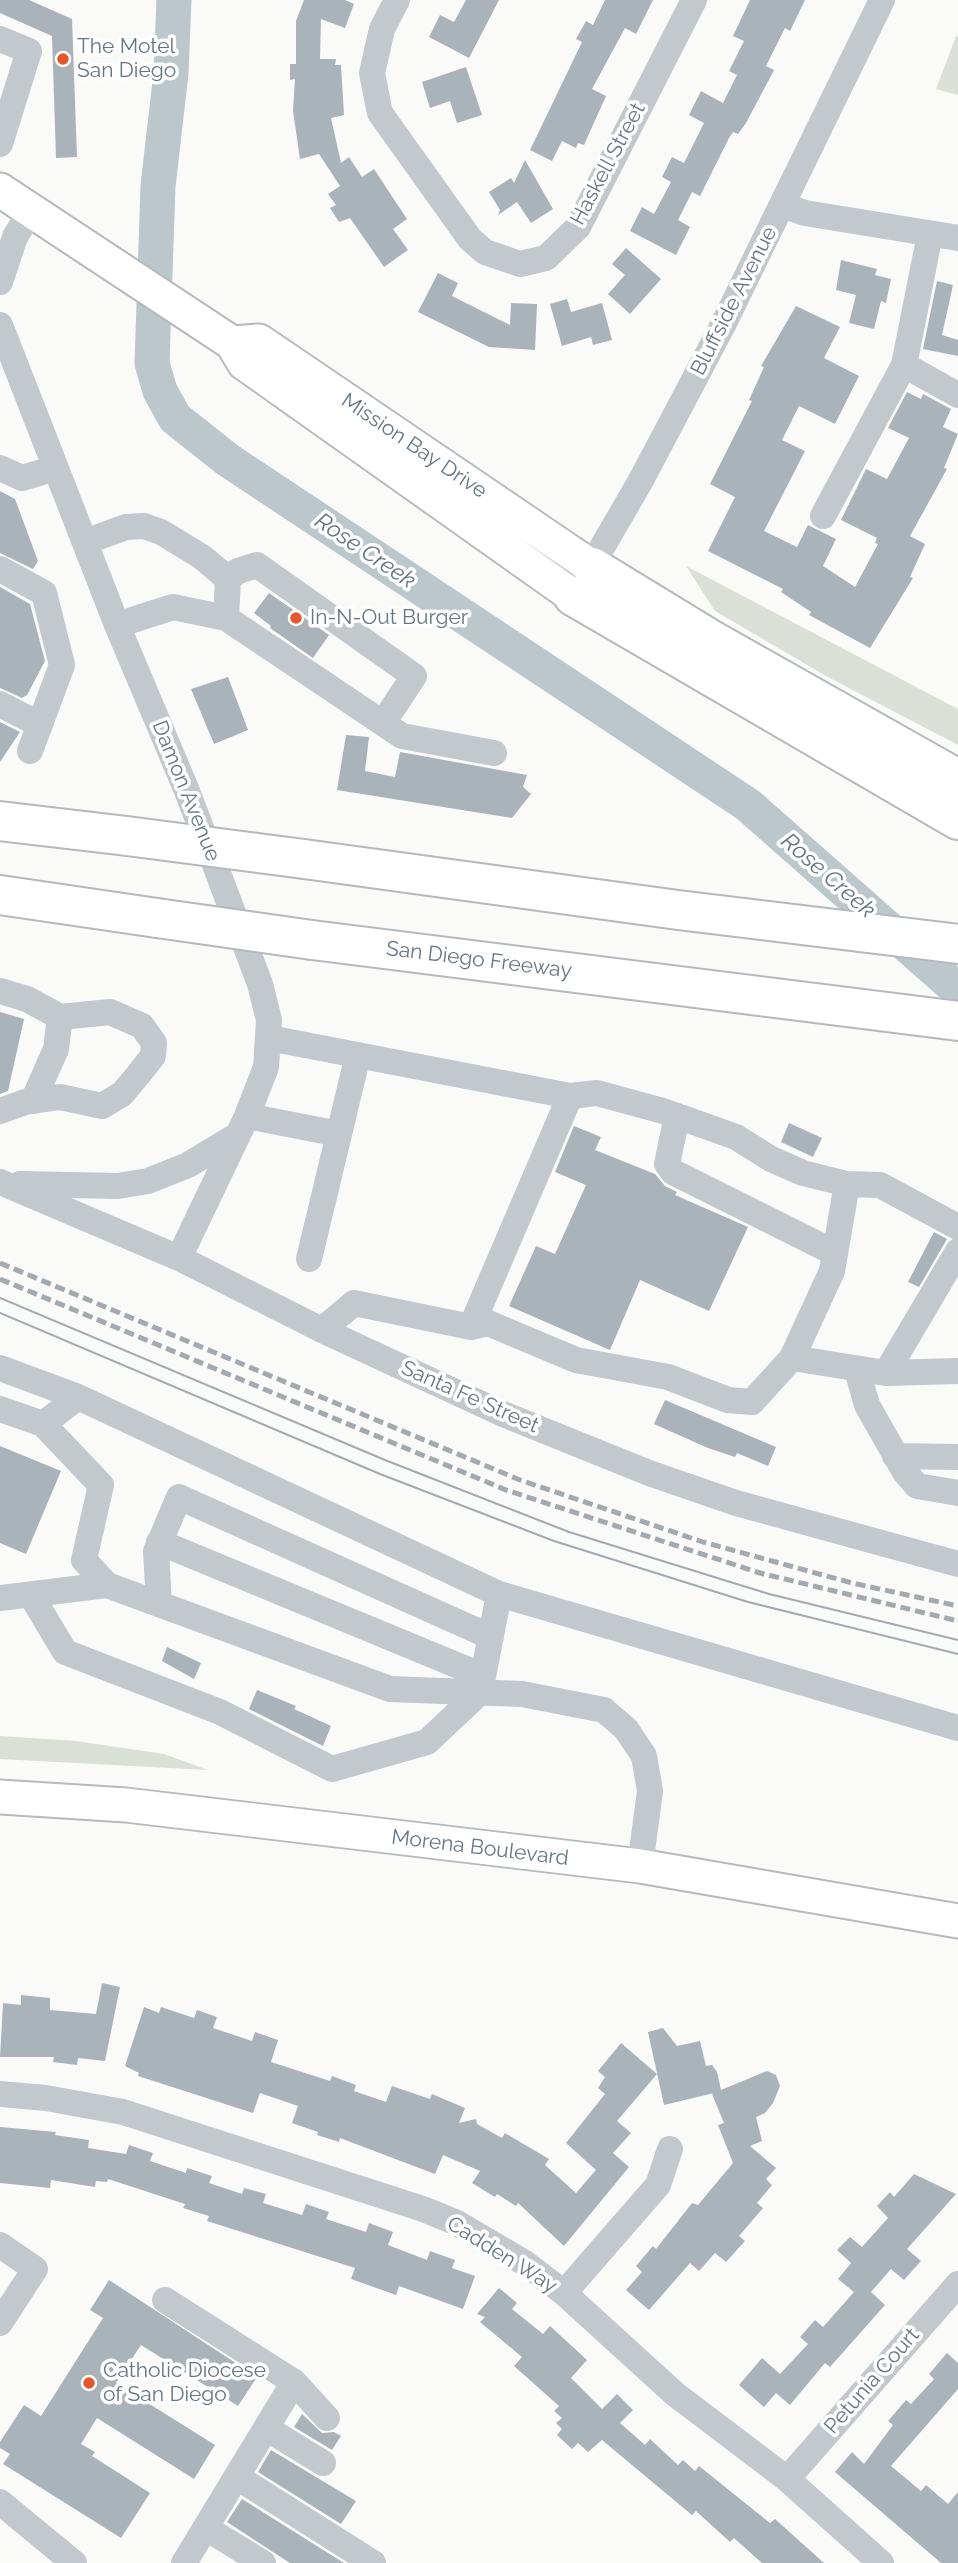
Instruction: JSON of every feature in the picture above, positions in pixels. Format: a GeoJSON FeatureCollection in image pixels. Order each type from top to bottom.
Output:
{"type":"FeatureCollection","features":[{"type":"Feature","properties":{"kind":"highway"},"geometry":{"type":"LineString","coordinates":[[582,581],[710,639],[958,779]]}},
{"type":"Feature","properties":{"kind":"highway"},"geometry":{"type":"LineString","coordinates":[[582,581],[958,820]]}},
{"type":"Feature","properties":{"kind":"highway"},"geometry":{"type":"LineString","coordinates":[[0,821],[958,944]]}},
{"type":"Feature","properties":{"kind":"highway","name":"San Diego Freeway"},"geometry":{"type":"LineString","coordinates":[[0,895],[312,940],[958,1021]]}},
{"type":"Feature","properties":{"kind":"main road","name":"Mission Bay Drive"},"geometry":{"type":"LineString","coordinates":[[0,190],[232,343],[244,363],[582,581]]}},
{"type":"Feature","properties":{"kind":"main road","name":"Morena Boulevard"},"geometry":{"type":"LineString","coordinates":[[0,1797],[126,1805],[640,1866],[958,1921]]}},
{"type":"Feature","properties":{"kind":"street","name":"Haskell Street"},"geometry":{"type":"LineString","coordinates":[[397,0],[382,29],[372,73],[380,113],[470,239],[485,252],[520,264],[546,258],[578,227],[694,0]]}},
{"type":"Feature","properties":{"kind":"street","name":"Bluffside Avenue"},"geometry":{"type":"LineString","coordinates":[[582,581],[640,482],[782,205],[881,0]]}},
{"type":"Feature","properties":{"kind":"street"},"geometry":{"type":"LineString","coordinates":[[0,39],[29,51],[0,144]]}},
{"type":"Feature","properties":{"kind":"street"},"geometry":{"type":"LineString","coordinates":[[782,205],[805,213],[958,239]]}},
{"type":"Feature","properties":{"kind":"street"},"geometry":{"type":"LineString","coordinates":[[0,282],[15,237],[42,217]]}},
{"type":"Feature","properties":{"kind":"street"},"geometry":{"type":"LineString","coordinates":[[823,516],[904,365],[930,234]]}},
{"type":"Feature","properties":{"kind":"street","name":"Damon Avenue"},"geometry":{"type":"LineString","coordinates":[[0,325],[117,625],[187,790],[260,984],[270,1038],[266,1067],[242,1126],[179,1258]]}},
{"type":"Feature","properties":{"kind":"street"},"geometry":{"type":"LineString","coordinates":[[904,365],[958,395]]}},
{"type":"Feature","properties":{"kind":"street"},"geometry":{"type":"LineString","coordinates":[[0,468],[22,478],[56,468]]}},
{"type":"Feature","properties":{"kind":"street"},"geometry":{"type":"LineString","coordinates":[[85,542],[126,527],[144,526],[161,532],[202,557],[228,579]]}},
{"type":"Feature","properties":{"kind":"street"},"geometry":{"type":"LineString","coordinates":[[226,618],[228,579],[238,570],[257,565],[414,676],[383,723]]}},
{"type":"Feature","properties":{"kind":"street"},"geometry":{"type":"LineString","coordinates":[[0,569],[44,593],[62,665],[30,751]]}},
{"type":"Feature","properties":{"kind":"street"},"geometry":{"type":"LineString","coordinates":[[117,625],[173,607],[226,618],[402,736],[494,753]]}},
{"type":"Feature","properties":{"kind":"street"},"geometry":{"type":"LineString","coordinates":[[0,704],[40,725]]}},
{"type":"Feature","properties":{"kind":"street"},"geometry":{"type":"LineString","coordinates":[[0,991],[27,999],[60,1017],[110,1012],[121,1016],[142,1026],[151,1035],[153,1056],[122,1094],[102,1106],[60,1097],[33,1101],[0,1111]]}},
{"type":"Feature","properties":{"kind":"street"},"geometry":{"type":"LineString","coordinates":[[33,1101],[56,1049],[60,1017]]}},
{"type":"Feature","properties":{"kind":"street"},"geometry":{"type":"LineString","coordinates":[[270,1038],[570,1096],[597,1093],[677,1116],[736,1137],[771,1159],[803,1173],[847,1184],[880,1185],[958,1227]]}},
{"type":"Feature","properties":{"kind":"street"},"geometry":{"type":"LineString","coordinates":[[309,1258],[358,1055]]}},
{"type":"Feature","properties":{"kind":"street"},"geometry":{"type":"LineString","coordinates":[[471,1327],[570,1096]]}},
{"type":"Feature","properties":{"kind":"street"},"geometry":{"type":"LineString","coordinates":[[677,1116],[667,1164],[673,1172],[835,1253]]}},
{"type":"Feature","properties":{"kind":"street"},"geometry":{"type":"LineString","coordinates":[[2,1183],[118,1186],[148,1181],[188,1165],[242,1126],[339,1134]]}},
{"type":"Feature","properties":{"kind":"street","name":"Santa Fe Street"},"geometry":{"type":"LineString","coordinates":[[2,1183],[179,1258],[322,1330],[503,1414],[649,1473],[761,1510],[958,1564]]}},
{"type":"Feature","properties":{"kind":"street"},"geometry":{"type":"LineString","coordinates":[[322,1330],[354,1303],[471,1327],[488,1323],[576,1360],[668,1377],[728,1400],[752,1402],[792,1358],[832,1271],[847,1184]]}},
{"type":"Feature","properties":{"kind":"street"},"geometry":{"type":"LineString","coordinates":[[886,1373],[958,1251]]}},
{"type":"Feature","properties":{"kind":"street"},"geometry":{"type":"LineString","coordinates":[[792,1358],[886,1373],[958,1371]]}},
{"type":"Feature","properties":{"kind":"street"},"geometry":{"type":"LineString","coordinates":[[0,1368],[78,1396],[499,1594],[958,1728]]}},
{"type":"Feature","properties":{"kind":"street"},"geometry":{"type":"LineString","coordinates":[[858,1370],[867,1405],[895,1456],[917,1486],[958,1493]]}},
{"type":"Feature","properties":{"kind":"street"},"geometry":{"type":"LineString","coordinates":[[43,1424],[78,1396]]}},
{"type":"Feature","properties":{"kind":"street"},"geometry":{"type":"LineString","coordinates":[[0,1409],[43,1424],[101,1486],[83,1560],[107,1585],[390,1689],[482,1684]]}},
{"type":"Feature","properties":{"kind":"street"},"geometry":{"type":"LineString","coordinates":[[895,1456],[958,1457]]}},
{"type":"Feature","properties":{"kind":"street"},"geometry":{"type":"LineString","coordinates":[[159,1604],[156,1551],[179,1497],[491,1637]]}},
{"type":"Feature","properties":{"kind":"street"},"geometry":{"type":"LineString","coordinates":[[159,1542],[482,1684],[604,1710],[626,1730],[644,1756],[650,1791],[640,1866]]}},
{"type":"Feature","properties":{"kind":"street"},"geometry":{"type":"LineString","coordinates":[[0,1598],[107,1585]]}},
{"type":"Feature","properties":{"kind":"street"},"geometry":{"type":"LineString","coordinates":[[31,1595],[65,1652],[220,1712],[332,1769],[427,1742],[482,1684],[499,1594]]}},
{"type":"Feature","properties":{"kind":"street","name":"Cadden Way"},"geometry":{"type":"LineString","coordinates":[[0,2094],[46,2098],[123,2112],[424,2209],[455,2222],[524,2263],[564,2293],[675,2394],[787,2479],[881,2563]]}},
{"type":"Feature","properties":{"kind":"street"},"geometry":{"type":"LineString","coordinates":[[564,2293],[658,2185],[670,2149]]}},
{"type":"Feature","properties":{"kind":"street"},"geometry":{"type":"LineString","coordinates":[[0,2245],[35,2269],[0,2323]]}},
{"type":"Feature","properties":{"kind":"street","name":"Petunia Court"},"geometry":{"type":"LineString","coordinates":[[787,2479],[958,2284]]}},
{"type":"Feature","properties":{"kind":"street"},"geometry":{"type":"LineString","coordinates":[[165,2300],[295,2382],[327,2418]]}},
{"type":"Feature","properties":{"kind":"street"},"geometry":{"type":"LineString","coordinates":[[184,2563],[295,2382]]}},
{"type":"Feature","properties":{"kind":"street"},"geometry":{"type":"LineString","coordinates":[[266,2428],[323,2463]]}},
{"type":"Feature","properties":{"kind":"street"},"geometry":{"type":"LineString","coordinates":[[237,2477],[373,2563]]}},
{"type":"Feature","properties":{"kind":"street"},"geometry":{"type":"LineString","coordinates":[[0,2502],[74,2563]]}},
{"type":"Feature","properties":{"kind":"street"},"geometry":{"type":"LineString","coordinates":[[206,2528],[263,2563]]}},
{"type":"Feature","properties":{"kind":"shaded area"},"geometry":{"type":"Polygon","coordinates":[[[956,36],[958,37],[958,95],[936,89],[956,36]]]}},
{"type":"Feature","properties":{"kind":"shaded area"},"geometry":{"type":"Polygon","coordinates":[[[686,566],[958,709],[958,745],[826,676],[715,611],[686,566]]]}},
{"type":"Feature","properties":{"kind":"shaded area"},"geometry":{"type":"Polygon","coordinates":[[[0,1736],[76,1741],[164,1754],[208,1770],[0,1759],[0,1736]]]}},
{"type":"Feature","properties":{"kind":"building","name":"The Motel San Diego"},"geometry":{"type":"Polygon","coordinates":[[[0,0],[29,0],[72,19],[77,157],[56,158],[52,36],[0,13],[0,0]]]}},
{"type":"Feature","properties":{"kind":"building"},"geometry":{"type":"Polygon","coordinates":[[[304,0],[345,0],[354,4],[345,28],[321,19],[320,59],[336,59],[335,65],[341,65],[344,115],[331,118],[341,163],[349,157],[362,177],[374,169],[407,219],[393,229],[408,250],[384,267],[350,218],[339,222],[330,208],[336,205],[328,194],[340,186],[319,154],[300,159],[293,111],[295,79],[290,80],[290,64],[296,64],[296,21],[304,0]]]}},
{"type":"Feature","properties":{"kind":"building"},"geometry":{"type":"Polygon","coordinates":[[[466,0],[499,0],[469,58],[429,37],[440,15],[454,22],[466,0]]]}},
{"type":"Feature","properties":{"kind":"building"},"geometry":{"type":"Polygon","coordinates":[[[605,0],[653,0],[636,34],[625,28],[592,89],[606,96],[584,145],[578,143],[576,148],[562,141],[552,161],[530,150],[582,42],[576,39],[586,21],[593,25],[605,0]]]}},
{"type":"Feature","properties":{"kind":"building"},"geometry":{"type":"Polygon","coordinates":[[[750,0],[805,0],[790,31],[785,28],[766,66],[774,70],[746,123],[738,134],[733,132],[729,138],[700,196],[692,192],[678,220],[690,227],[676,255],[630,231],[642,207],[654,214],[671,182],[662,177],[672,157],[684,163],[704,123],[689,115],[701,91],[723,103],[737,75],[729,71],[744,41],[733,36],[750,0]]]}},
{"type":"Feature","properties":{"kind":"building"},"geometry":{"type":"Polygon","coordinates":[[[466,67],[482,115],[457,123],[450,101],[430,108],[422,82],[466,67]]]}},
{"type":"Feature","properties":{"kind":"building"},"geometry":{"type":"Polygon","coordinates":[[[525,160],[553,209],[531,223],[517,202],[498,215],[500,210],[489,192],[511,178],[514,183],[525,160]]]}},
{"type":"Feature","properties":{"kind":"building"},"geometry":{"type":"Polygon","coordinates":[[[626,248],[661,279],[630,314],[608,294],[625,275],[612,264],[626,248]]]}},
{"type":"Feature","properties":{"kind":"building"},"geometry":{"type":"Polygon","coordinates":[[[841,260],[877,269],[875,275],[891,279],[886,303],[881,301],[874,329],[849,323],[856,295],[836,290],[841,260]]]}},
{"type":"Feature","properties":{"kind":"building"},"geometry":{"type":"Polygon","coordinates":[[[438,273],[458,283],[452,296],[510,325],[511,303],[537,304],[535,350],[489,347],[418,312],[438,273]]]}},
{"type":"Feature","properties":{"kind":"building"},"geometry":{"type":"Polygon","coordinates":[[[937,281],[953,285],[942,335],[958,340],[958,356],[923,349],[937,281]]]}},
{"type":"Feature","properties":{"kind":"building"},"geometry":{"type":"Polygon","coordinates":[[[567,299],[571,312],[602,303],[612,340],[593,345],[591,337],[562,346],[550,304],[567,299]]]}},
{"type":"Feature","properties":{"kind":"building"},"geometry":{"type":"Polygon","coordinates":[[[796,306],[840,327],[824,358],[859,376],[835,424],[799,406],[782,440],[805,451],[764,531],[797,547],[808,525],[836,539],[823,566],[855,587],[878,544],[875,543],[877,538],[841,520],[866,469],[887,479],[909,438],[888,428],[907,392],[921,399],[923,394],[951,409],[943,427],[958,434],[944,468],[947,469],[910,536],[925,544],[910,577],[913,578],[870,648],[809,615],[811,612],[781,592],[783,589],[708,551],[735,497],[710,484],[752,401],[749,400],[764,367],[761,366],[796,306]]]}},
{"type":"Feature","properties":{"kind":"building"},"geometry":{"type":"Polygon","coordinates":[[[0,491],[15,499],[38,561],[33,569],[0,553],[0,491]]]}},
{"type":"Feature","properties":{"kind":"building"},"geometry":{"type":"Polygon","coordinates":[[[0,587],[30,604],[45,661],[27,695],[22,698],[0,688],[0,587]]]}},
{"type":"Feature","properties":{"kind":"building","name":"In-N-Out Burger"},"geometry":{"type":"Polygon","coordinates":[[[269,593],[329,635],[313,658],[270,628],[271,626],[254,613],[269,593]]]}},
{"type":"Feature","properties":{"kind":"building"},"geometry":{"type":"Polygon","coordinates":[[[228,677],[248,730],[214,744],[191,689],[228,677]]]}},
{"type":"Feature","properties":{"kind":"building"},"geometry":{"type":"Polygon","coordinates":[[[0,722],[20,732],[0,762],[0,722]]]}},
{"type":"Feature","properties":{"kind":"building"},"geometry":{"type":"Polygon","coordinates":[[[346,735],[369,737],[365,771],[395,777],[400,752],[527,775],[523,787],[531,794],[512,818],[337,790],[346,735]]]}},
{"type":"Feature","properties":{"kind":"building"},"geometry":{"type":"Polygon","coordinates":[[[0,1012],[24,1019],[8,1091],[0,1094],[0,1012]]]}},
{"type":"Feature","properties":{"kind":"building"},"geometry":{"type":"Polygon","coordinates":[[[789,1123],[822,1138],[813,1157],[781,1142],[789,1123]]]}},
{"type":"Feature","properties":{"kind":"building"},"geometry":{"type":"Polygon","coordinates":[[[574,1126],[601,1137],[595,1150],[655,1174],[665,1186],[677,1192],[675,1195],[748,1227],[709,1311],[640,1280],[610,1350],[509,1306],[536,1246],[555,1254],[586,1185],[555,1172],[574,1126]]]}},
{"type":"Feature","properties":{"kind":"building"},"geometry":{"type":"Polygon","coordinates":[[[934,1232],[947,1239],[919,1287],[908,1282],[934,1232]]]}},
{"type":"Feature","properties":{"kind":"building"},"geometry":{"type":"Polygon","coordinates":[[[665,1400],[776,1447],[768,1466],[737,1453],[735,1457],[708,1448],[654,1424],[665,1400]]]}},
{"type":"Feature","properties":{"kind":"building"},"geometry":{"type":"Polygon","coordinates":[[[0,1446],[61,1471],[26,1554],[0,1543],[0,1446]]]}},
{"type":"Feature","properties":{"kind":"building"},"geometry":{"type":"Polygon","coordinates":[[[167,1647],[201,1663],[194,1679],[162,1661],[167,1647]]]}},
{"type":"Feature","properties":{"kind":"building"},"geometry":{"type":"Polygon","coordinates":[[[257,1690],[296,1706],[294,1709],[331,1726],[323,1746],[249,1709],[257,1690]]]}},
{"type":"Feature","properties":{"kind":"building"},"geometry":{"type":"Polygon","coordinates":[[[102,1983],[120,1987],[105,2061],[78,2058],[77,2065],[53,2062],[54,2057],[0,2057],[3,2003],[21,2005],[21,1995],[50,1998],[50,2010],[96,2014],[102,1983]]]}},
{"type":"Feature","properties":{"kind":"building"},"geometry":{"type":"Polygon","coordinates":[[[144,2007],[159,2013],[161,2007],[194,2018],[197,2010],[217,2017],[213,2028],[252,2041],[255,2032],[278,2040],[271,2062],[330,2081],[332,2076],[356,2085],[354,2091],[386,2102],[392,2086],[430,2099],[432,2094],[465,2108],[459,2123],[476,2119],[477,2124],[502,2138],[505,2133],[549,2159],[545,2165],[576,2193],[596,2170],[566,2143],[605,2094],[598,2088],[605,2077],[598,2071],[621,2043],[657,2074],[617,2121],[631,2133],[613,2153],[629,2167],[564,2246],[518,2203],[516,2206],[497,2194],[495,2197],[472,2183],[480,2171],[443,2155],[435,2174],[340,2138],[339,2142],[317,2135],[318,2132],[292,2123],[298,2106],[260,2093],[253,2113],[138,2076],[139,2073],[125,2066],[144,2007]]]}},
{"type":"Feature","properties":{"kind":"building"},"geometry":{"type":"Polygon","coordinates":[[[663,2028],[677,2046],[700,2041],[706,2066],[712,2065],[717,2072],[721,2090],[767,2071],[776,2075],[780,2086],[773,2103],[765,2113],[756,2117],[762,2141],[750,2146],[776,2168],[766,2179],[772,2185],[757,2203],[763,2208],[739,2236],[745,2241],[726,2262],[715,2253],[699,2271],[690,2263],[649,2310],[626,2290],[642,2272],[636,2266],[653,2246],[656,2249],[692,2203],[698,2205],[733,2163],[718,2125],[724,2123],[712,2094],[714,2093],[664,2105],[648,2032],[663,2028]]]}},
{"type":"Feature","properties":{"kind":"building"},"geometry":{"type":"Polygon","coordinates":[[[0,2127],[56,2132],[55,2135],[89,2140],[88,2148],[126,2154],[129,2145],[153,2153],[150,2161],[186,2173],[187,2168],[212,2176],[209,2183],[242,2194],[244,2188],[266,2194],[263,2203],[302,2215],[306,2204],[329,2212],[326,2219],[366,2232],[369,2223],[393,2232],[388,2245],[427,2260],[430,2251],[455,2260],[452,2268],[475,2276],[463,2309],[399,2286],[396,2295],[351,2279],[355,2268],[207,2221],[209,2216],[183,2208],[185,2204],[108,2179],[107,2182],[96,2181],[95,2187],[51,2180],[50,2188],[0,2183],[0,2127]]]}},
{"type":"Feature","properties":{"kind":"building"},"geometry":{"type":"Polygon","coordinates":[[[914,2174],[956,2194],[907,2249],[921,2261],[904,2280],[891,2269],[871,2292],[885,2305],[830,2367],[825,2363],[790,2405],[776,2393],[764,2407],[739,2385],[762,2358],[780,2374],[808,2344],[800,2337],[815,2320],[823,2327],[854,2292],[838,2279],[851,2263],[837,2250],[850,2237],[862,2247],[888,2218],[877,2206],[890,2192],[894,2197],[914,2174]]]}},
{"type":"Feature","properties":{"kind":"building"},"geometry":{"type":"Polygon","coordinates":[[[109,2280],[257,2377],[238,2406],[141,2345],[116,2383],[215,2445],[194,2479],[97,2418],[81,2444],[95,2452],[92,2456],[150,2493],[121,2538],[3,2464],[10,2454],[0,2448],[0,2442],[24,2405],[41,2416],[103,2318],[90,2310],[109,2280]]]}},
{"type":"Feature","properties":{"kind":"building"},"geometry":{"type":"Polygon","coordinates":[[[499,2288],[517,2303],[512,2309],[543,2334],[550,2326],[587,2360],[571,2378],[602,2409],[617,2394],[633,2410],[620,2423],[645,2445],[650,2439],[678,2465],[683,2460],[695,2471],[699,2466],[770,2523],[775,2519],[824,2563],[762,2563],[734,2538],[730,2542],[696,2511],[692,2515],[602,2440],[588,2452],[578,2443],[572,2449],[557,2435],[562,2429],[556,2423],[562,2418],[554,2411],[559,2406],[514,2366],[522,2357],[480,2322],[485,2317],[477,2314],[499,2288]]]}},
{"type":"Feature","properties":{"kind":"building"},"geometry":{"type":"Polygon","coordinates":[[[947,2353],[958,2363],[958,2389],[891,2466],[921,2491],[926,2485],[948,2504],[958,2492],[958,2563],[941,2563],[835,2472],[852,2452],[864,2464],[893,2425],[888,2421],[906,2400],[911,2404],[934,2379],[929,2374],[947,2353]]]}},
{"type":"Feature","properties":{"kind":"building"},"geometry":{"type":"Polygon","coordinates":[[[302,2414],[322,2433],[334,2432],[341,2436],[332,2450],[294,2427],[302,2414]]]}},
{"type":"Feature","properties":{"kind":"building"},"geometry":{"type":"Polygon","coordinates":[[[271,2450],[356,2501],[341,2524],[258,2472],[271,2450]]]}},
{"type":"Feature","properties":{"kind":"building"},"geometry":{"type":"Polygon","coordinates":[[[242,2499],[344,2563],[290,2563],[227,2522],[242,2499]]]}},
{"type":"Feature","properties":{"kind":"waterway","name":"Rose Creek"},"geometry":{"type":"LineString","coordinates":[[174,0],[171,73],[158,186],[152,363],[160,391],[175,418],[228,460],[748,805],[958,990]]}},
{"type":"Feature","properties":{"kind":"tram line"},"geometry":{"type":"LineString","coordinates":[[0,1298],[385,1460],[569,1532],[769,1594],[958,1640]]}},
{"type":"Feature","properties":{"kind":"tram line"},"geometry":{"type":"LineString","coordinates":[[0,1313],[380,1474],[554,1541],[748,1602],[958,1654]]}},
{"type":"Feature","properties":{"kind":"railway"},"geometry":{"type":"LineString","coordinates":[[0,1263],[520,1480],[703,1542],[852,1583],[958,1606]]}},
{"type":"Feature","properties":{"kind":"railway"},"geometry":{"type":"LineString","coordinates":[[0,1279],[506,1490],[760,1573],[958,1621]]}},
{"type":"Feature","properties":{"kind":"place","name":"The Motel San Diego"},"geometry":{"type":"Point","coordinates":[63,59]}},
{"type":"Feature","properties":{"kind":"place","name":"In-N-Out Burger"},"geometry":{"type":"Point","coordinates":[296,618]}},
{"type":"Feature","properties":{"kind":"place","name":"Catholic Diocese of San Diego"},"geometry":{"type":"Point","coordinates":[89,2383]}}]}
